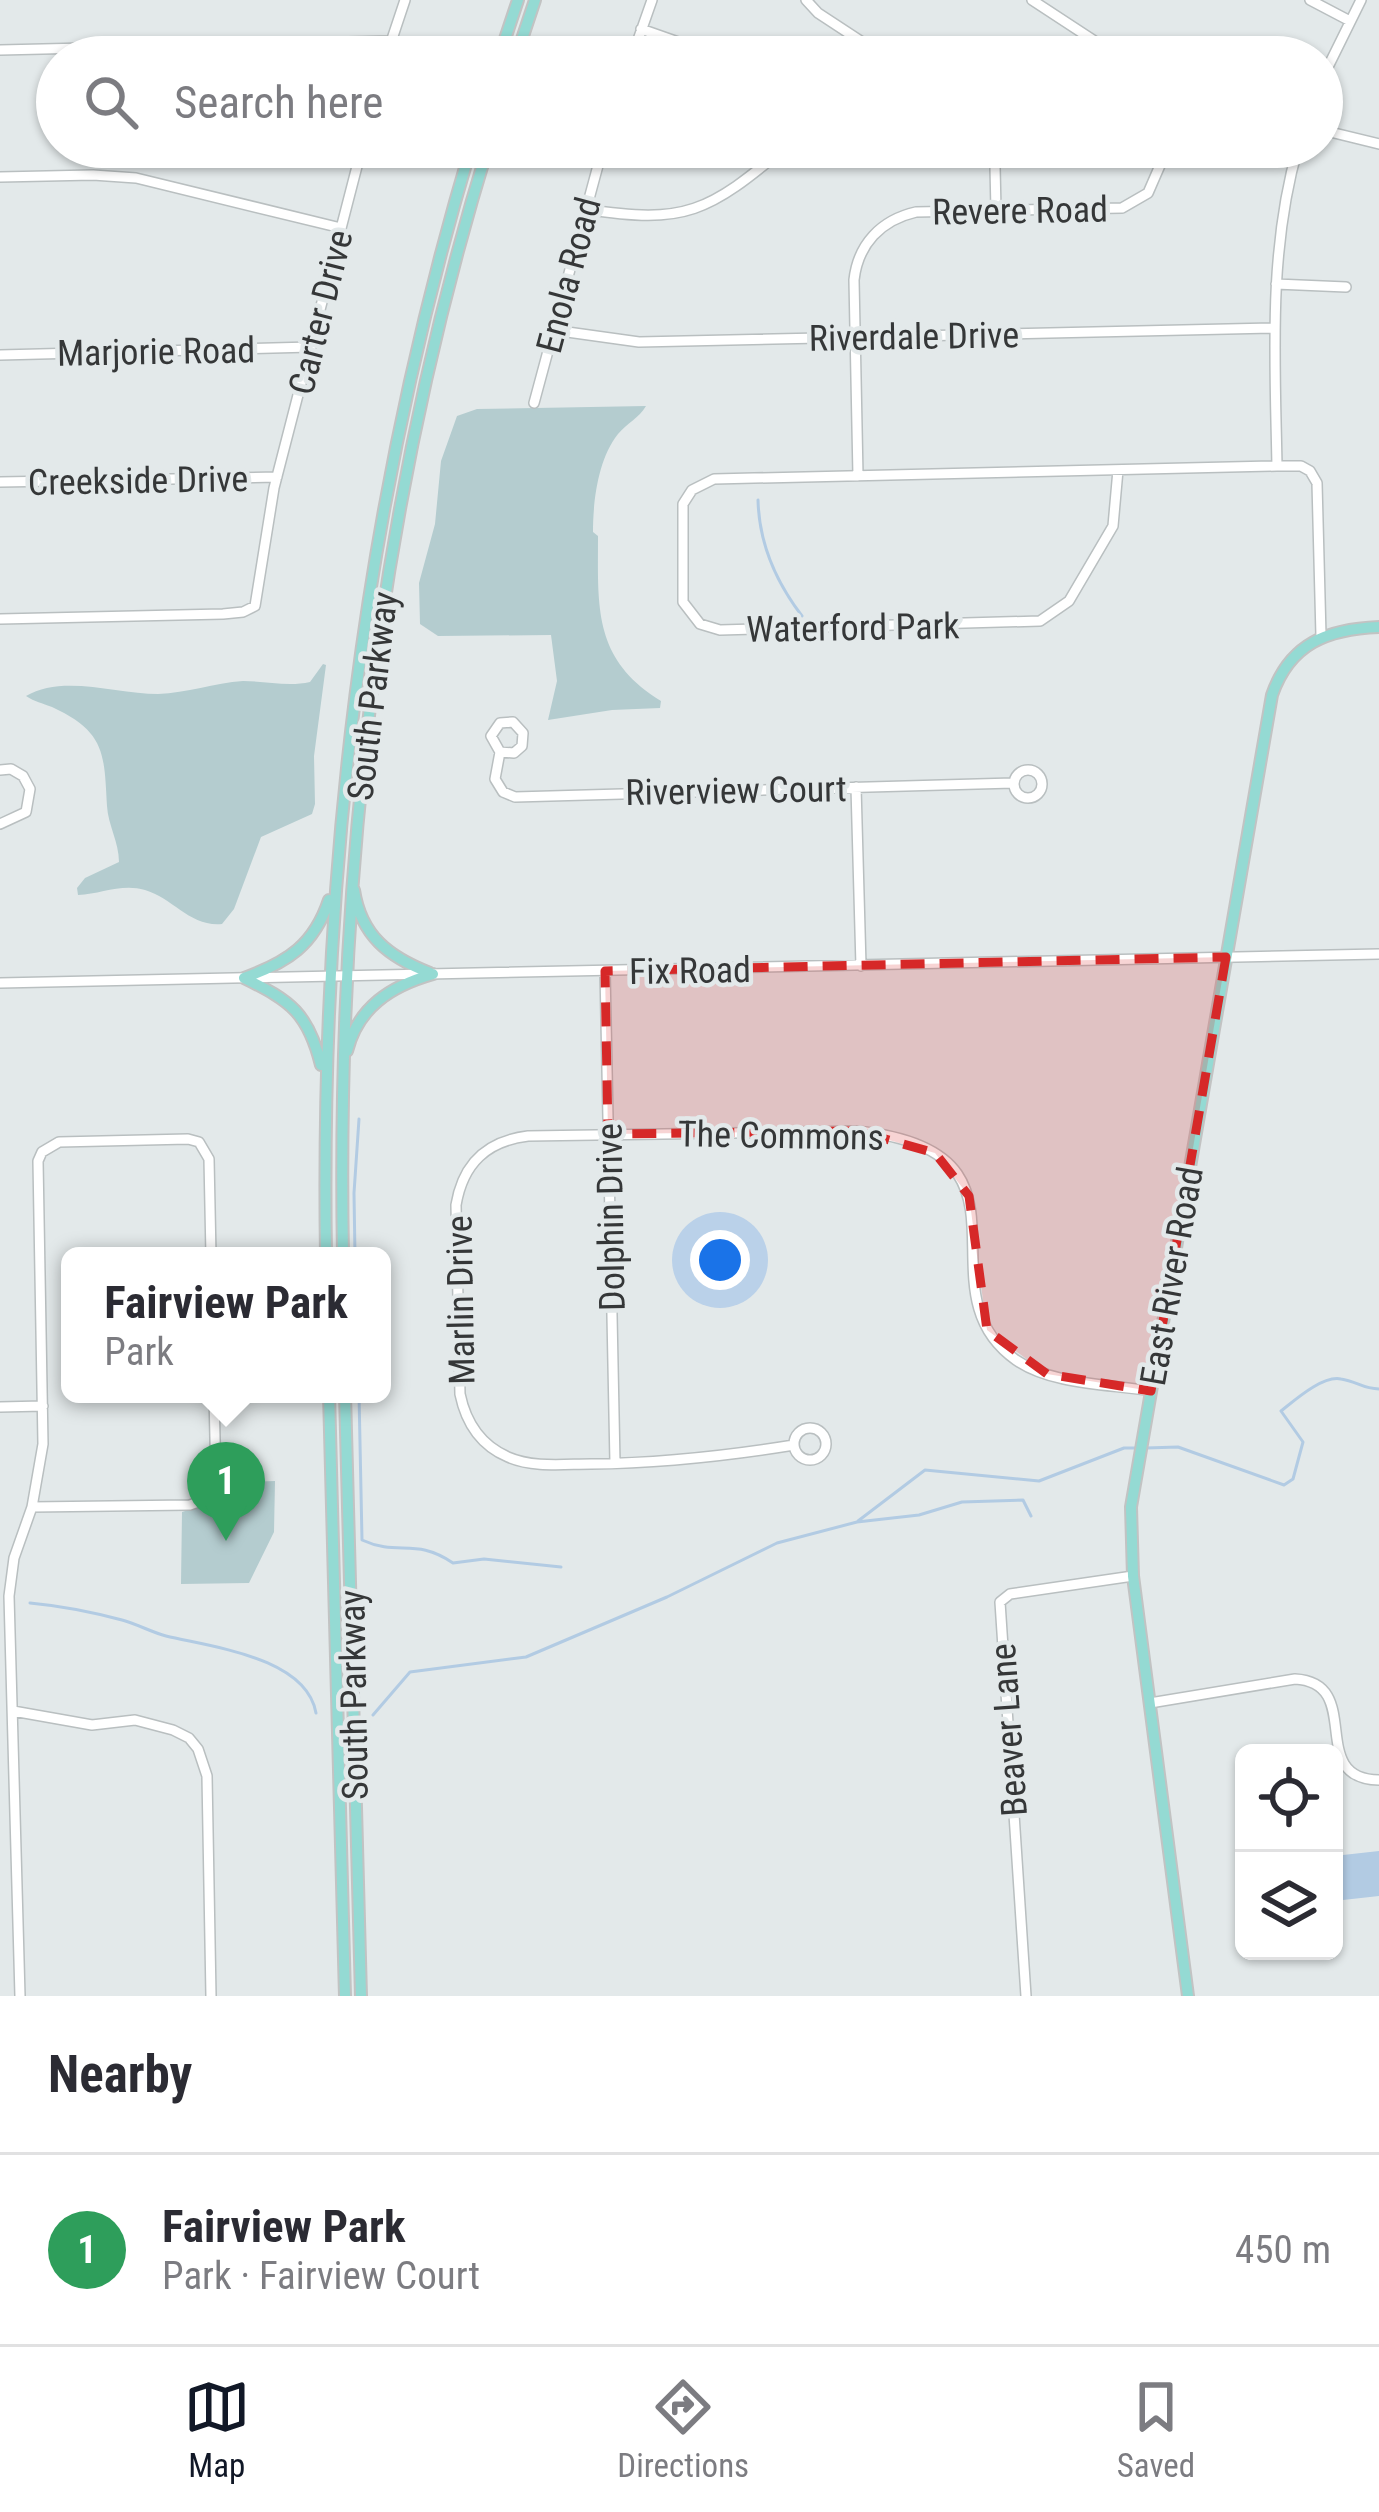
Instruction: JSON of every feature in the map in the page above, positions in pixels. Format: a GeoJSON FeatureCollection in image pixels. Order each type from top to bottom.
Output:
{"type":"FeatureCollection","features":[{"type":"Feature","properties":{"kind":"main road"},"geometry":{"type":"LineString","coordinates":[[507,36],[518,0]]}},
{"type":"Feature","properties":{"kind":"main road"},"geometry":{"type":"LineString","coordinates":[[523,36],[535,0]]}},
{"type":"Feature","properties":{"kind":"main road","name":"South Parkway"},"geometry":{"type":"LineString","coordinates":[[326,1247],[329,977],[348,737],[375,552],[419,340],[465,168]]}},
{"type":"Feature","properties":{"kind":"main road","name":"South Parkway"},"geometry":{"type":"LineString","coordinates":[[343,1247],[345,976],[351,871],[374,668],[400,507],[434,347],[482,168]]}},
{"type":"Feature","properties":{"kind":"main road"},"geometry":{"type":"LineString","coordinates":[[1321,636],[1379,627]]}},
{"type":"Feature","properties":{"kind":"main road","name":"East River Road"},"geometry":{"type":"LineString","coordinates":[[1188,1996],[1130,1524],[1272,695],[1288,663],[1321,636]]}},
{"type":"Feature","properties":{"kind":"main road"},"geometry":{"type":"LineString","coordinates":[[351,871],[361,915],[373,938],[395,958],[433,974]]}},
{"type":"Feature","properties":{"kind":"main road"},"geometry":{"type":"LineString","coordinates":[[244,979],[302,949],[319,927],[335,885]]}},
{"type":"Feature","properties":{"kind":"main road"},"geometry":{"type":"LineString","coordinates":[[341,1086],[350,1041],[369,1007],[388,992],[433,974]]}},
{"type":"Feature","properties":{"kind":"main road"},"geometry":{"type":"LineString","coordinates":[[244,979],[285,1000],[302,1016],[311,1030],[325,1082]]}},
{"type":"Feature","properties":{"kind":"main road","name":"South Parkway"},"geometry":{"type":"LineString","coordinates":[[329,1403],[344,1996]]}},
{"type":"Feature","properties":{"kind":"main road","name":"South Parkway"},"geometry":{"type":"LineString","coordinates":[[345,1403],[361,1996]]}},
{"type":"Feature","properties":{"kind":"street"},"geometry":{"type":"LineString","coordinates":[[392,36],[405,0]]}},
{"type":"Feature","properties":{"kind":"street"},"geometry":{"type":"LineString","coordinates":[[639,36],[652,0]]}},
{"type":"Feature","properties":{"kind":"street"},"geometry":{"type":"LineString","coordinates":[[806,0],[852,36]]}},
{"type":"Feature","properties":{"kind":"street"},"geometry":{"type":"LineString","coordinates":[[1032,0],[1087,36]]}},
{"type":"Feature","properties":{"kind":"street"},"geometry":{"type":"LineString","coordinates":[[1310,0],[1350,21]]}},
{"type":"Feature","properties":{"kind":"street"},"geometry":{"type":"LineString","coordinates":[[1343,36],[1361,0]]}},
{"type":"Feature","properties":{"kind":"street"},"geometry":{"type":"LineString","coordinates":[[641,29],[661,36]]}},
{"type":"Feature","properties":{"kind":"street"},"geometry":{"type":"LineString","coordinates":[[0,50],[36,49]]}},
{"type":"Feature","properties":{"kind":"street"},"geometry":{"type":"LineString","coordinates":[[1343,135],[1379,144]]}},
{"type":"Feature","properties":{"kind":"street","name":"Carter Drive"},"geometry":{"type":"LineString","coordinates":[[0,619],[247,611],[255,606],[277,477],[357,168]]}},
{"type":"Feature","properties":{"kind":"street","name":"Enola Road"},"geometry":{"type":"LineString","coordinates":[[534,403],[597,168]]}},
{"type":"Feature","properties":{"kind":"street"},"geometry":{"type":"LineString","coordinates":[[585,209],[637,218],[681,214],[717,198],[758,168]]}},
{"type":"Feature","properties":{"kind":"street"},"geometry":{"type":"LineString","coordinates":[[994,168],[996,210]]}},
{"type":"Feature","properties":{"kind":"street","name":"Revere Road"},"geometry":{"type":"LineString","coordinates":[[858,476],[856,268],[876,231],[901,215],[916,212],[1132,205],[1154,184],[1160,168]]}},
{"type":"Feature","properties":{"kind":"street"},"geometry":{"type":"LineString","coordinates":[[1293,168],[1280,224],[1276,284],[1277,466],[1305,468],[1317,483],[1321,636]]}},
{"type":"Feature","properties":{"kind":"street"},"geometry":{"type":"LineString","coordinates":[[0,177],[136,178],[341,228]]}},
{"type":"Feature","properties":{"kind":"street"},"geometry":{"type":"LineString","coordinates":[[1276,284],[1346,287]]}},
{"type":"Feature","properties":{"kind":"street","name":"Riverdale Drive"},"geometry":{"type":"LineString","coordinates":[[553,330],[639,342],[1275,328]]}},
{"type":"Feature","properties":{"kind":"street","name":"Marjorie Road"},"geometry":{"type":"LineString","coordinates":[[0,355],[311,347]]}},
{"type":"Feature","properties":{"kind":"street","name":"Waterford Park"},"geometry":{"type":"LineString","coordinates":[[1118,470],[1114,526],[1069,601],[1040,621],[720,630],[700,624],[688,611],[682,594],[681,515],[692,490],[714,479],[1277,466]]}},
{"type":"Feature","properties":{"kind":"street","name":"Creekside Drive"},"geometry":{"type":"LineString","coordinates":[[0,482],[277,477]]}},
{"type":"Feature","properties":{"kind":"street","name":"Riverview Court"},"geometry":{"type":"LineString","coordinates":[[500,752],[495,779],[503,792],[515,796],[1013,784]]}},
{"type":"Feature","properties":{"kind":"street"},"geometry":{"type":"LineString","coordinates":[[0,770],[11,769],[23,776],[31,801],[26,812],[0,824]]}},
{"type":"Feature","properties":{"kind":"street"},"geometry":{"type":"LineString","coordinates":[[856,788],[861,966]]}},
{"type":"Feature","properties":{"kind":"street","name":"Fix Road"},"geometry":{"type":"LineString","coordinates":[[0,983],[1379,955]]}},
{"type":"Feature","properties":{"kind":"street","name":"Dolphin Drive"},"geometry":{"type":"LineString","coordinates":[[605,971],[615,1463]]}},
{"type":"Feature","properties":{"kind":"street","name":"The Commons"},"geometry":{"type":"LineString","coordinates":[[608,1134],[857,1131],[899,1135],[935,1153],[957,1171],[972,1209],[977,1305],[998,1344],[1018,1361],[1047,1374],[1151,1391]]}},
{"type":"Feature","properties":{"kind":"street","name":"Marlin Drive"},"geometry":{"type":"LineString","coordinates":[[608,1134],[512,1138],[486,1150],[467,1169],[456,1205],[459,1350],[463,1406],[473,1429],[488,1446],[533,1464],[686,1462],[794,1445]]}},
{"type":"Feature","properties":{"kind":"street"},"geometry":{"type":"LineString","coordinates":[[20,1996],[9,1596],[14,1558],[40,1473],[44,1406],[38,1178],[42,1152],[68,1141],[200,1142],[209,1159],[211,1247]]}},
{"type":"Feature","properties":{"kind":"street"},"geometry":{"type":"LineString","coordinates":[[32,1507],[190,1505],[207,1498],[216,1483],[214,1403]]}},
{"type":"Feature","properties":{"kind":"street"},"geometry":{"type":"LineString","coordinates":[[0,1407],[44,1406]]}},
{"type":"Feature","properties":{"kind":"street","name":"Beaver Lane"},"geometry":{"type":"LineString","coordinates":[[1027,1996],[1000,1602],[1010,1594],[1133,1576]]}},
{"type":"Feature","properties":{"kind":"street"},"geometry":{"type":"LineString","coordinates":[[1150,1703],[1295,1679],[1312,1682],[1325,1690],[1333,1707],[1342,1763],[1361,1778],[1379,1780]]}},
{"type":"Feature","properties":{"kind":"street"},"geometry":{"type":"LineString","coordinates":[[13,1711],[92,1725],[144,1721],[184,1735],[198,1749],[207,1777],[211,1996]]}},
{"type":"Feature","properties":{"kind":"highlighted area"},"geometry":{"type":"Polygon","coordinates":[[[1226,957],[1151,1391],[1047,1374],[987,1330],[969,1196],[935,1153],[857,1131],[608,1134],[605,971],[1226,957]]]}},
{"type":"Feature","properties":{"kind":"shaded area"},"geometry":{"type":"Polygon","coordinates":[[[646,406],[618,434],[606,456],[593,532],[598,536],[600,609],[611,649],[622,668],[661,701],[660,708],[548,720],[557,681],[551,635],[438,636],[420,624],[419,583],[435,524],[441,461],[457,416],[477,409],[646,406]]]}},
{"type":"Feature","properties":{"kind":"shaded area"},"geometry":{"type":"Polygon","coordinates":[[[323,664],[312,814],[261,837],[234,909],[222,924],[200,921],[136,888],[78,895],[85,878],[119,862],[103,758],[83,726],[26,696],[56,686],[158,694],[243,681],[302,683],[310,682],[323,664]]]}},
{"type":"Feature","properties":{"kind":"shaded area"},"geometry":{"type":"Polygon","coordinates":[[[275,1481],[274,1532],[249,1583],[181,1584],[182,1512],[211,1503],[222,1483],[275,1481]]]}},
{"type":"Feature","properties":{"kind":"water"},"geometry":{"type":"Polygon","coordinates":[[[1379,1851],[1379,1896],[1343,1900],[1343,1855],[1379,1851]]]}},
{"type":"Feature","properties":{"kind":"waterway"},"geometry":{"type":"LineString","coordinates":[[758,500],[771,561],[802,616]]}},
{"type":"Feature","properties":{"kind":"waterway"},"geometry":{"type":"LineString","coordinates":[[355,1247],[359,1119]]}},
{"type":"Feature","properties":{"kind":"waterway"},"geometry":{"type":"LineString","coordinates":[[1146,1448],[1178,1447],[1284,1485],[1293,1479],[1303,1442],[1281,1411],[1310,1389],[1334,1379],[1379,1389]]}},
{"type":"Feature","properties":{"kind":"waterway"},"geometry":{"type":"LineString","coordinates":[[359,1403],[362,1540],[428,1551],[453,1563],[484,1559],[561,1567]]}},
{"type":"Feature","properties":{"kind":"waterway"},"geometry":{"type":"LineString","coordinates":[[858,1521],[925,1470],[1039,1481],[1124,1448],[1137,1448]]}},
{"type":"Feature","properties":{"kind":"waterway"},"geometry":{"type":"LineString","coordinates":[[373,1715],[410,1672],[526,1657],[667,1597],[777,1543],[962,1502],[1023,1500],[1031,1516]]}},
{"type":"Feature","properties":{"kind":"waterway"},"geometry":{"type":"LineString","coordinates":[[30,1603],[111,1617],[254,1658],[295,1679],[309,1694],[316,1713]]}},
{"type":"Feature","properties":{"kind":"place","name":"Fairview Park"},"geometry":{"type":"Point","coordinates":[226,1541]}}]}
